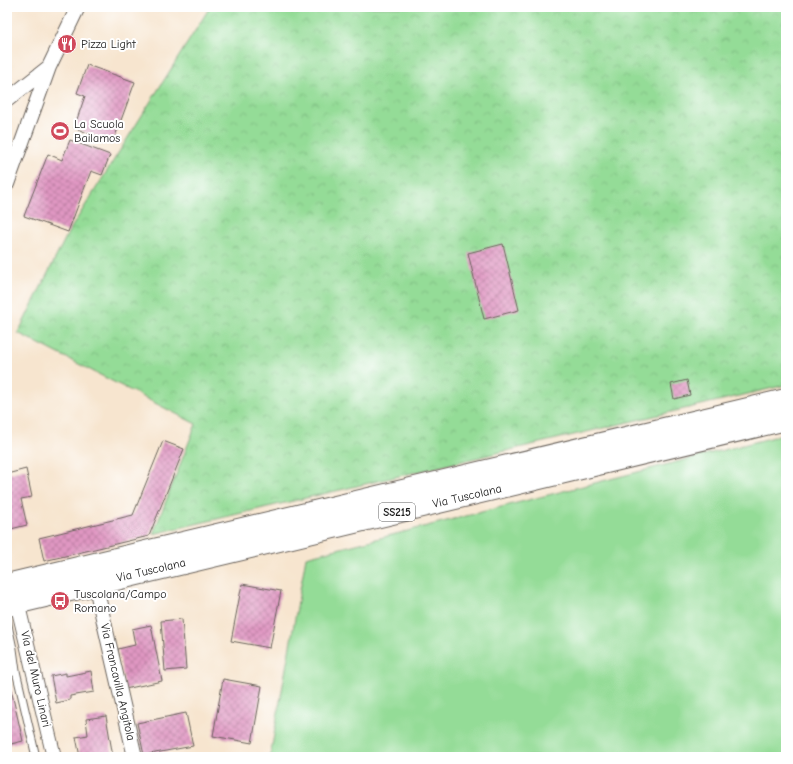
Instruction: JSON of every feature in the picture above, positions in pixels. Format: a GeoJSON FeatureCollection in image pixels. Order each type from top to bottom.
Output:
{"type":"FeatureCollection","features":[{"type":"Feature","properties":{"kind":"main road","name":"Via Tuscolana"},"geometry":{"type":"LineString","coordinates":[[9,609],[786,400]]}},
{"type":"Feature","properties":{"kind":"main road","name":"Via Tuscolana"},"geometry":{"type":"LineString","coordinates":[[9,609],[94,583],[786,419]]}},
{"type":"Feature","properties":{"kind":"street"},"geometry":{"type":"LineString","coordinates":[[7,184],[49,66],[78,7]]}},
{"type":"Feature","properties":{"kind":"street"},"geometry":{"type":"LineString","coordinates":[[7,100],[49,66]]}},
{"type":"Feature","properties":{"kind":"street","name":"Via Francavilla Angitola"},"geometry":{"type":"LineString","coordinates":[[94,583],[135,757]]}},
{"type":"Feature","properties":{"kind":"street","name":"Via del Muro Linari"},"geometry":{"type":"LineString","coordinates":[[9,609],[54,757]]}},
{"type":"Feature","properties":{"kind":"lane"},"geometry":{"type":"LineString","coordinates":[[9,609],[8,631],[10,649],[36,757]]}},
{"type":"Feature","properties":{"kind":"lane"},"geometry":{"type":"LineString","coordinates":[[7,674],[16,672]]}},
{"type":"Feature","properties":{"kind":"green space"},"geometry":{"type":"Polygon","coordinates":[[[210,7],[786,7],[786,385],[153,534],[196,424],[18,333],[68,233],[210,7]]]}},
{"type":"Feature","properties":{"kind":"green space"},"geometry":{"type":"Polygon","coordinates":[[[786,434],[786,757],[270,757],[306,557],[786,434]]]}},
{"type":"Feature","properties":{"kind":"building"},"geometry":{"type":"Polygon","coordinates":[[[87,65],[135,82],[113,142],[74,128],[85,96],[77,93],[87,65]]]}},
{"type":"Feature","properties":{"kind":"building"},"geometry":{"type":"Polygon","coordinates":[[[70,140],[110,155],[102,175],[91,171],[68,232],[24,216],[48,154],[62,160],[70,140]]]}},
{"type":"Feature","properties":{"kind":"building"},"geometry":{"type":"Polygon","coordinates":[[[503,244],[519,310],[484,319],[468,253],[503,244]]]}},
{"type":"Feature","properties":{"kind":"building"},"geometry":{"type":"Polygon","coordinates":[[[687,380],[690,395],[674,399],[671,384],[687,380]]]}},
{"type":"Feature","properties":{"kind":"building"},"geometry":{"type":"Polygon","coordinates":[[[163,441],[184,449],[149,536],[44,561],[39,538],[133,515],[163,441]]]}},
{"type":"Feature","properties":{"kind":"building"},"geometry":{"type":"Polygon","coordinates":[[[26,469],[32,497],[21,499],[27,525],[7,530],[7,474],[26,469]]]}},
{"type":"Feature","properties":{"kind":"building"},"geometry":{"type":"Polygon","coordinates":[[[242,584],[281,591],[270,648],[231,641],[242,584]]]}},
{"type":"Feature","properties":{"kind":"building"},"geometry":{"type":"Polygon","coordinates":[[[182,619],[186,669],[165,671],[161,621],[182,619]]]}},
{"type":"Feature","properties":{"kind":"building"},"geometry":{"type":"Polygon","coordinates":[[[151,625],[162,681],[125,689],[118,649],[135,645],[132,629],[151,625]]]}},
{"type":"Feature","properties":{"kind":"building"},"geometry":{"type":"Polygon","coordinates":[[[91,671],[94,692],[70,696],[70,700],[56,703],[51,676],[66,673],[66,676],[91,671]]]}},
{"type":"Feature","properties":{"kind":"building"},"geometry":{"type":"Polygon","coordinates":[[[223,679],[262,686],[252,743],[213,736],[223,679]]]}},
{"type":"Feature","properties":{"kind":"building"},"geometry":{"type":"Polygon","coordinates":[[[10,685],[23,741],[7,745],[7,686],[10,685]]]}},
{"type":"Feature","properties":{"kind":"building"},"geometry":{"type":"Polygon","coordinates":[[[186,713],[193,746],[144,755],[137,723],[186,713]]]}},
{"type":"Feature","properties":{"kind":"building"},"geometry":{"type":"Polygon","coordinates":[[[106,716],[113,757],[80,757],[76,737],[88,735],[86,719],[106,716]]]}},
{"type":"Feature","properties":{"kind":"place","name":"Pizza Light"},"geometry":{"type":"Point","coordinates":[67,44]}},
{"type":"Feature","properties":{"kind":"place","name":"La Scuola Bailamos"},"geometry":{"type":"Point","coordinates":[60,131]}},
{"type":"Feature","properties":{"kind":"place","name":"Tuscolana/Campo Romano"},"geometry":{"type":"Point","coordinates":[60,601]}}]}
